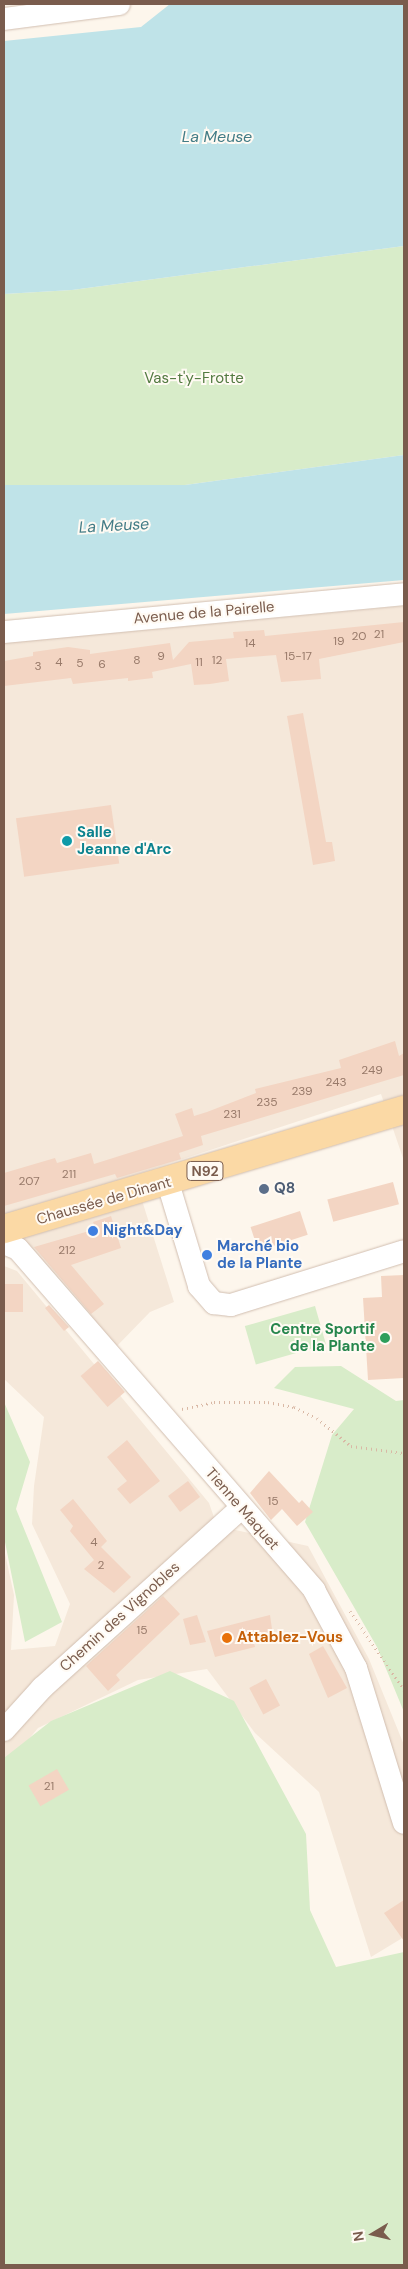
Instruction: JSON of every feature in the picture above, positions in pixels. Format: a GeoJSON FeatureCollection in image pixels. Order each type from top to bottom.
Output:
{"type":"FeatureCollection","features":[{"type":"Feature","properties":{"kind":"main road","name":"Chaussée de Dinant"},"geometry":{"type":"LineString","coordinates":[[4,1229],[168,1183],[404,1110]]}},
{"type":"Feature","properties":{"kind":"street"},"geometry":{"type":"LineString","coordinates":[[4,19],[119,4]]}},
{"type":"Feature","properties":{"kind":"street","name":"Avenue de la Pairelle"},"geometry":{"type":"LineString","coordinates":[[4,632],[404,594]]}},
{"type":"Feature","properties":{"kind":"street"},"geometry":{"type":"LineString","coordinates":[[168,1183],[199,1286],[214,1303],[231,1305],[404,1251]]}},
{"type":"Feature","properties":{"kind":"street","name":"Tienne Maquet"},"geometry":{"type":"LineString","coordinates":[[4,1243],[18,1249],[240,1508],[314,1590],[356,1668],[404,1823]]}},
{"type":"Feature","properties":{"kind":"street","name":"Chemin des Vignobles"},"geometry":{"type":"LineString","coordinates":[[4,1730],[42,1688],[240,1508]]}},
{"type":"Feature","properties":{"kind":"path"},"geometry":{"type":"LineString","coordinates":[[159,1414],[214,1402],[268,1402],[294,1407],[317,1418],[351,1446],[404,1453]]}},
{"type":"Feature","properties":{"kind":"shaded area"},"geometry":{"type":"Polygon","coordinates":[[[404,606],[404,1161],[381,1094],[134,1175],[174,1302],[150,1312],[116,1347],[4,1222],[4,643],[404,606]]]}},
{"type":"Feature","properties":{"kind":"shaded area"},"geometry":{"type":"Polygon","coordinates":[[[4,1266],[17,1271],[209,1503],[217,1526],[308,1546],[369,1659],[404,1745],[404,1937],[371,1957],[319,1792],[255,1733],[207,1669],[138,1680],[38,1728],[4,1769],[4,1549],[14,1595],[11,1650],[55,1646],[70,1604],[32,1524],[34,1486],[44,1417],[4,1379],[4,1266]]]}},
{"type":"Feature","properties":{"kind":"green space","name":"Vas-t'y-Frotte"},"geometry":{"type":"Polygon","coordinates":[[[404,246],[404,455],[185,485],[4,485],[4,294],[72,290],[404,246]]]}},
{"type":"Feature","properties":{"kind":"green space"},"geometry":{"type":"Polygon","coordinates":[[[315,1306],[326,1344],[256,1365],[245,1326],[315,1306]]]}},
{"type":"Feature","properties":{"kind":"green space"},"geometry":{"type":"Polygon","coordinates":[[[341,1366],[396,1401],[404,1400],[404,1712],[377,1647],[305,1522],[332,1435],[354,1409],[274,1388],[295,1367],[341,1366]]]}},
{"type":"Feature","properties":{"kind":"green space"},"geometry":{"type":"Polygon","coordinates":[[[4,1402],[30,1462],[16,1509],[62,1622],[25,1642],[4,1537],[4,1402]]]}},
{"type":"Feature","properties":{"kind":"green space"},"geometry":{"type":"Polygon","coordinates":[[[170,1671],[234,1701],[306,1834],[310,1910],[336,1967],[404,1952],[404,2265],[4,2265],[4,1758],[51,1721],[170,1671]]]}},
{"type":"Feature","properties":{"kind":"water","name":"La Meuse"},"geometry":{"type":"Polygon","coordinates":[[[170,4],[404,4],[404,246],[72,290],[4,294],[4,41],[141,27],[170,4]]]}},
{"type":"Feature","properties":{"kind":"water","name":"La Meuse"},"geometry":{"type":"Polygon","coordinates":[[[404,455],[404,580],[4,614],[4,485],[185,485],[404,455]]]}},
{"type":"Feature","properties":{"kind":"building"},"geometry":{"type":"Polygon","coordinates":[[[404,622],[404,642],[319,659],[321,679],[281,682],[276,655],[226,659],[229,681],[210,684],[194,685],[191,664],[152,672],[153,678],[128,681],[128,678],[73,684],[71,678],[4,686],[4,661],[33,656],[33,652],[68,647],[90,650],[90,654],[170,643],[173,660],[189,642],[234,638],[233,632],[264,630],[265,636],[404,622]]]}},
{"type":"Feature","properties":{"kind":"building"},"geometry":{"type":"Polygon","coordinates":[[[303,713],[326,842],[332,842],[335,861],[313,865],[287,716],[303,713]]]}},
{"type":"Feature","properties":{"kind":"building","name":"Salle Jeanne d'Arc"},"geometry":{"type":"Polygon","coordinates":[[[111,805],[119,863],[24,877],[16,818],[111,805]]]}},
{"type":"Feature","properties":{"kind":"building"},"geometry":{"type":"Polygon","coordinates":[[[395,1041],[399,1056],[404,1053],[404,1075],[201,1136],[203,1145],[179,1153],[181,1159],[117,1178],[115,1174],[4,1206],[4,1173],[55,1158],[57,1163],[91,1153],[94,1164],[183,1136],[175,1114],[192,1108],[194,1116],[256,1093],[255,1089],[341,1068],[339,1060],[395,1041]]]}},
{"type":"Feature","properties":{"kind":"building"},"geometry":{"type":"Polygon","coordinates":[[[393,1182],[399,1204],[333,1222],[327,1200],[393,1182]]]}},
{"type":"Feature","properties":{"kind":"building"},"geometry":{"type":"Polygon","coordinates":[[[300,1211],[308,1235],[258,1251],[251,1227],[300,1211]]]}},
{"type":"Feature","properties":{"kind":"building"},"geometry":{"type":"Polygon","coordinates":[[[111,1216],[121,1248],[71,1265],[104,1304],[91,1314],[34,1247],[96,1229],[93,1222],[111,1216]]]}},
{"type":"Feature","properties":{"kind":"building","name":"Centre Sportif de la Plante"},"geometry":{"type":"Polygon","coordinates":[[[404,1275],[404,1378],[368,1380],[363,1298],[382,1297],[381,1276],[404,1275]]]}},
{"type":"Feature","properties":{"kind":"building"},"geometry":{"type":"Polygon","coordinates":[[[4,1284],[23,1284],[23,1312],[4,1312],[4,1284]]]}},
{"type":"Feature","properties":{"kind":"building"},"geometry":{"type":"Polygon","coordinates":[[[49,1305],[69,1327],[64,1331],[45,1308],[49,1305]]]}},
{"type":"Feature","properties":{"kind":"building"},"geometry":{"type":"Polygon","coordinates":[[[98,1361],[125,1392],[108,1407],[81,1376],[98,1361]]]}},
{"type":"Feature","properties":{"kind":"building"},"geometry":{"type":"Polygon","coordinates":[[[127,1440],[160,1481],[130,1504],[117,1489],[127,1481],[107,1457],[127,1440]]]}},
{"type":"Feature","properties":{"kind":"building"},"geometry":{"type":"Polygon","coordinates":[[[269,1471],[299,1503],[302,1500],[313,1512],[297,1526],[282,1509],[271,1520],[250,1493],[269,1471]]]}},
{"type":"Feature","properties":{"kind":"building"},"geometry":{"type":"Polygon","coordinates":[[[188,1481],[200,1497],[180,1512],[168,1496],[188,1481]]]}},
{"type":"Feature","properties":{"kind":"building"},"geometry":{"type":"Polygon","coordinates":[[[73,1499],[107,1541],[101,1547],[131,1577],[114,1593],[84,1569],[94,1560],[70,1531],[73,1526],[60,1510],[73,1499]]]}},
{"type":"Feature","properties":{"kind":"building"},"geometry":{"type":"Polygon","coordinates":[[[163,1596],[180,1614],[116,1675],[120,1680],[108,1691],[86,1666],[163,1596]]]}},
{"type":"Feature","properties":{"kind":"building"},"geometry":{"type":"Polygon","coordinates":[[[197,1615],[206,1642],[190,1645],[183,1619],[197,1615]]]}},
{"type":"Feature","properties":{"kind":"building","name":"Attablez-Vous"},"geometry":{"type":"Polygon","coordinates":[[[270,1615],[273,1636],[254,1643],[255,1647],[215,1657],[207,1631],[270,1615]]]}},
{"type":"Feature","properties":{"kind":"building"},"geometry":{"type":"Polygon","coordinates":[[[323,1646],[347,1688],[328,1698],[309,1654],[323,1646]]]}},
{"type":"Feature","properties":{"kind":"building"},"geometry":{"type":"Polygon","coordinates":[[[266,1679],[280,1705],[263,1714],[249,1688],[266,1679]]]}},
{"type":"Feature","properties":{"kind":"building"},"geometry":{"type":"Polygon","coordinates":[[[57,1769],[69,1790],[40,1806],[28,1786],[57,1769]]]}},
{"type":"Feature","properties":{"kind":"building"},"geometry":{"type":"Polygon","coordinates":[[[404,1900],[404,1941],[384,1913],[404,1900]]]}},
{"type":"Feature","properties":{"kind":"place","name":"Salle Jeanne d'Arc"},"geometry":{"type":"Point","coordinates":[67,841]}},
{"type":"Feature","properties":{"kind":"place","name":"Q8"},"geometry":{"type":"Point","coordinates":[264,1189]}},
{"type":"Feature","properties":{"kind":"place","name":"Night&Day"},"geometry":{"type":"Point","coordinates":[93,1231]}},
{"type":"Feature","properties":{"kind":"place","name":"Marché bio de la Plante"},"geometry":{"type":"Point","coordinates":[207,1255]}},
{"type":"Feature","properties":{"kind":"place","name":"Centre Sportif de la Plante"},"geometry":{"type":"Point","coordinates":[385,1338]}},
{"type":"Feature","properties":{"kind":"place","name":"Attablez-Vous"},"geometry":{"type":"Point","coordinates":[227,1638]}}]}
